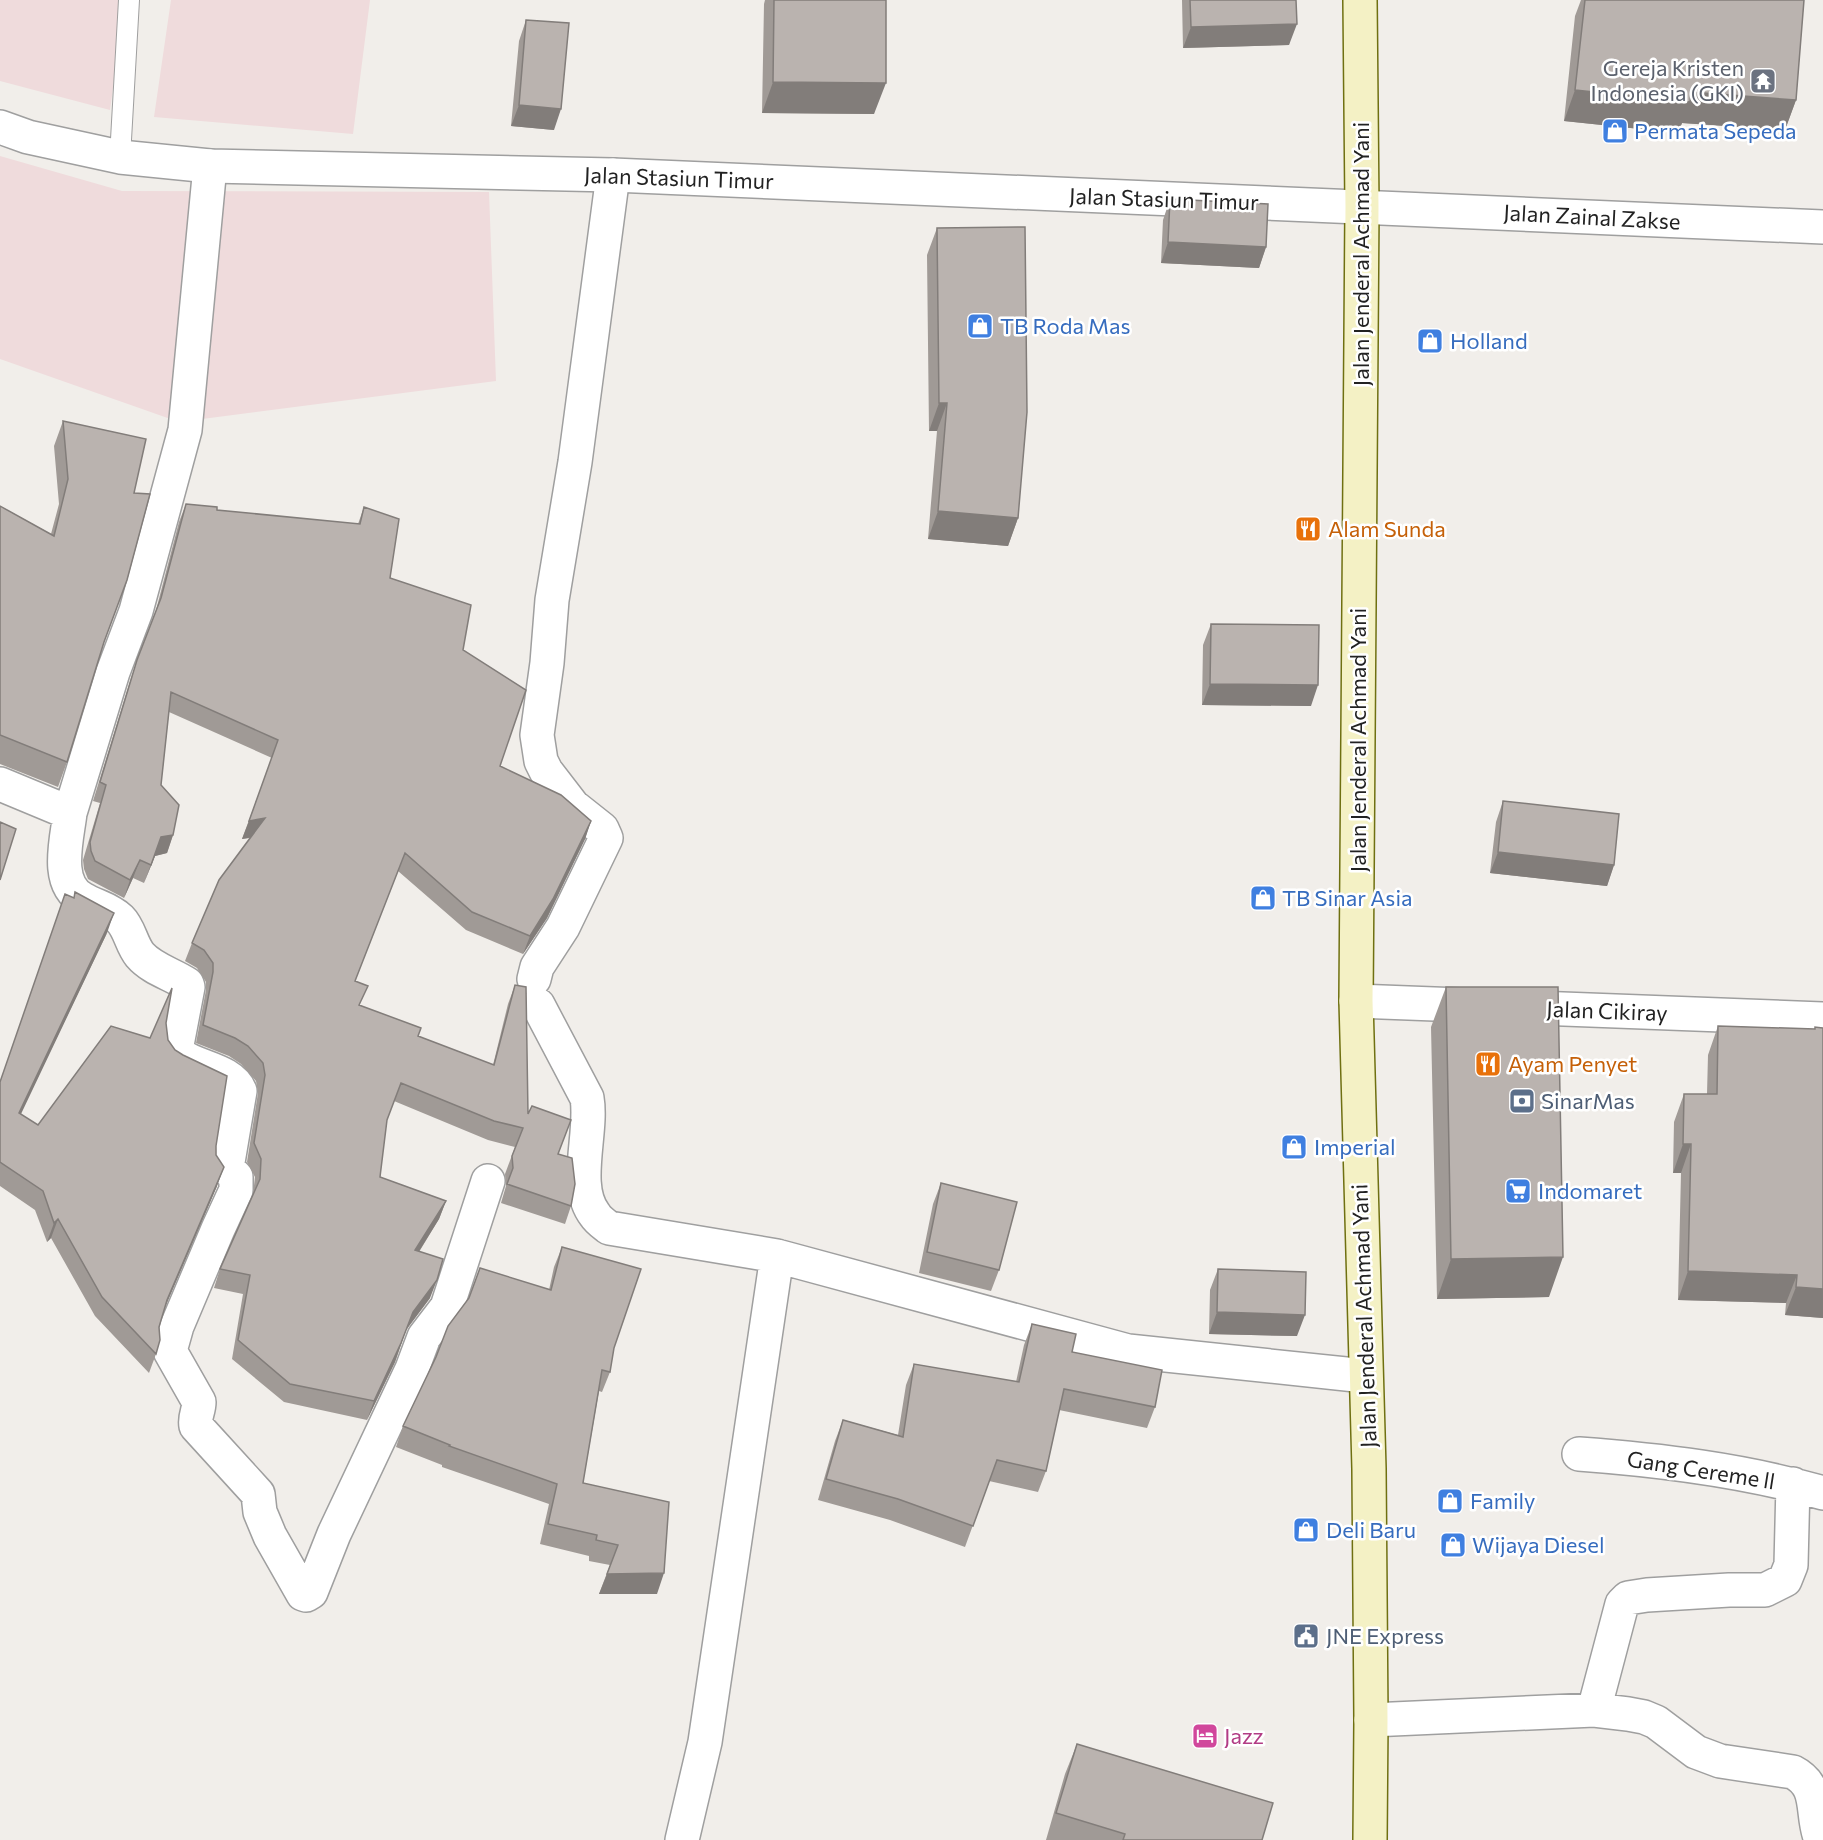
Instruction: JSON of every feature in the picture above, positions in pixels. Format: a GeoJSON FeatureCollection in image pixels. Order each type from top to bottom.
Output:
{"type":"FeatureCollection","features":[{"type":"Feature","properties":{"kind":"main road","name":"Jalan Jenderal Achmad Yani"},"geometry":{"type":"LineString","coordinates":[[1360,0],[1362,207],[1356,1001],[1368,1469],[1370,1840]]}},
{"type":"Feature","properties":{"kind":"street","name":"Jalan Stasiun Timur"},"geometry":{"type":"LineString","coordinates":[[0,127],[28,137],[120,157],[210,166],[613,175],[1362,207]]}},
{"type":"Feature","properties":{"kind":"street"},"geometry":{"type":"LineString","coordinates":[[210,166],[185,430],[136,611],[113,672],[69,813],[65,873],[68,884],[80,898],[120,919],[136,949],[148,963],[187,984],[177,1045],[179,1054],[229,1078],[240,1090],[227,1168],[236,1177],[236,1190],[177,1326],[170,1351],[199,1402],[195,1418],[196,1426],[258,1494],[260,1512],[270,1536],[303,1594],[311,1592],[334,1534],[412,1369],[424,1337],[447,1307],[488,1181]]}},
{"type":"Feature","properties":{"kind":"street"},"geometry":{"type":"LineString","coordinates":[[613,175],[575,462],[552,600],[547,663],[537,735],[541,761],[546,771],[573,806],[602,829],[606,838],[563,927],[537,967],[536,992],[586,1098],[589,1110],[584,1184],[586,1199],[596,1217],[609,1228],[777,1256],[1128,1351],[1365,1376]]}},
{"type":"Feature","properties":{"kind":"street","name":"Jalan Zainal Zakse"},"geometry":{"type":"LineString","coordinates":[[1362,207],[1823,227]]}},
{"type":"Feature","properties":{"kind":"street"},"geometry":{"type":"LineString","coordinates":[[0,784],[69,813]]}},
{"type":"Feature","properties":{"kind":"street","name":"Jalan Cikiray"},"geometry":{"type":"LineString","coordinates":[[1356,1001],[1823,1019]]}},
{"type":"Feature","properties":{"kind":"street"},"geometry":{"type":"LineString","coordinates":[[682,1840],[705,1742],[777,1256]]}},
{"type":"Feature","properties":{"kind":"street","name":"Gang Cereme ll"},"geometry":{"type":"LineString","coordinates":[[1579,1454],[1654,1460],[1808,1488]]}},
{"type":"Feature","properties":{"kind":"street"},"geometry":{"type":"LineString","coordinates":[[1594,1710],[1622,1604],[1628,1598],[1671,1593],[1765,1590],[1785,1580],[1791,1565],[1808,1488]]}},
{"type":"Feature","properties":{"kind":"street"},"geometry":{"type":"LineString","coordinates":[[1371,1720],[1594,1710],[1644,1717],[1669,1731],[1696,1752],[1720,1761],[1793,1772],[1801,1776],[1810,1789],[1814,1801],[1821,1840]]}},
{"type":"Feature","properties":{"kind":"lane"},"geometry":{"type":"LineString","coordinates":[[120,157],[129,0]]}},
{"type":"Feature","properties":{"kind":"shaded area"},"geometry":{"type":"Polygon","coordinates":[[[0,0],[125,0],[110,110],[0,81],[0,0]]]}},
{"type":"Feature","properties":{"kind":"shaded area"},"geometry":{"type":"Polygon","coordinates":[[[171,0],[370,0],[353,134],[154,117],[171,0]]]}},
{"type":"Feature","properties":{"kind":"shaded area"},"geometry":{"type":"Polygon","coordinates":[[[0,156],[122,191],[489,192],[496,381],[179,422],[0,359],[0,156]]]}},
{"type":"Feature","properties":{"kind":"building"},"geometry":{"type":"Polygon","coordinates":[[[774,0],[886,0],[886,83],[773,82],[774,0]]]}},
{"type":"Feature","properties":{"kind":"building"},"geometry":{"type":"Polygon","coordinates":[[[1190,0],[1296,0],[1297,24],[1191,27],[1190,0]]]}},
{"type":"Feature","properties":{"kind":"building"},"geometry":{"type":"Polygon","coordinates":[[[1585,0],[1804,0],[1796,100],[1691,92],[1690,102],[1575,90],[1585,0]]]}},
{"type":"Feature","properties":{"kind":"building"},"geometry":{"type":"Polygon","coordinates":[[[526,20],[569,23],[561,109],[519,105],[526,20]]]}},
{"type":"Feature","properties":{"kind":"building"},"geometry":{"type":"Polygon","coordinates":[[[1170,199],[1268,204],[1266,247],[1168,242],[1170,199]]]}},
{"type":"Feature","properties":{"kind":"building"},"geometry":{"type":"Polygon","coordinates":[[[1025,227],[1027,412],[1018,518],[938,511],[947,403],[939,403],[937,228],[1025,227]]]}},
{"type":"Feature","properties":{"kind":"building"},"geometry":{"type":"Polygon","coordinates":[[[63,421],[146,439],[134,493],[150,494],[127,580],[104,642],[67,762],[0,735],[0,506],[54,536],[68,479],[63,421]]]}},
{"type":"Feature","properties":{"kind":"building"},"geometry":{"type":"Polygon","coordinates":[[[186,504],[217,507],[217,510],[360,524],[364,507],[399,519],[390,578],[471,605],[463,650],[526,690],[500,766],[561,795],[591,821],[553,899],[530,936],[472,912],[405,853],[355,981],[368,986],[359,1005],[421,1028],[418,1036],[494,1065],[515,985],[526,987],[528,1114],[532,1106],[571,1120],[558,1154],[572,1158],[575,1184],[571,1206],[507,1184],[513,1168],[512,1156],[523,1128],[494,1121],[401,1083],[387,1120],[380,1177],[446,1201],[415,1250],[443,1259],[437,1280],[413,1312],[374,1401],[290,1384],[238,1340],[250,1275],[220,1269],[260,1179],[261,1159],[254,1143],[265,1075],[263,1063],[248,1046],[203,1025],[213,963],[204,950],[192,943],[219,880],[265,818],[249,821],[278,740],[171,692],[161,785],[179,805],[173,835],[161,837],[151,865],[140,860],[130,880],[95,861],[91,851],[90,842],[106,785],[100,782],[137,660],[161,598],[186,504]]]}},
{"type":"Feature","properties":{"kind":"building"},"geometry":{"type":"Polygon","coordinates":[[[1211,624],[1319,625],[1318,685],[1210,684],[1211,624]]]}},
{"type":"Feature","properties":{"kind":"building"},"geometry":{"type":"Polygon","coordinates":[[[1503,801],[1619,814],[1614,865],[1498,852],[1503,801]]]}},
{"type":"Feature","properties":{"kind":"building"},"geometry":{"type":"Polygon","coordinates":[[[0,822],[16,829],[0,880],[0,822]]]}},
{"type":"Feature","properties":{"kind":"building"},"geometry":{"type":"Polygon","coordinates":[[[75,892],[114,913],[19,1113],[38,1125],[111,1026],[150,1038],[172,988],[166,1023],[168,1040],[175,1050],[183,1055],[227,1076],[216,1146],[216,1155],[224,1167],[167,1300],[159,1327],[160,1340],[156,1354],[102,1297],[58,1219],[54,1223],[43,1191],[0,1162],[0,1082],[65,894],[74,898],[75,892]]]}},
{"type":"Feature","properties":{"kind":"building"},"geometry":{"type":"Polygon","coordinates":[[[1446,987],[1558,987],[1563,1257],[1451,1259],[1446,987]]]}},
{"type":"Feature","properties":{"kind":"building"},"geometry":{"type":"Polygon","coordinates":[[[1718,1026],[1823,1028],[1823,1289],[1796,1287],[1797,1275],[1688,1271],[1691,1144],[1683,1144],[1684,1094],[1717,1094],[1718,1026]]]}},
{"type":"Feature","properties":{"kind":"building"},"geometry":{"type":"Polygon","coordinates":[[[941,1183],[1017,1202],[999,1270],[927,1252],[941,1183]]]}},
{"type":"Feature","properties":{"kind":"building"},"geometry":{"type":"Polygon","coordinates":[[[562,1247],[641,1269],[614,1348],[610,1372],[602,1370],[583,1483],[669,1502],[664,1573],[607,1574],[618,1545],[596,1540],[597,1535],[548,1524],[557,1484],[449,1446],[403,1426],[448,1326],[469,1298],[480,1268],[551,1290],[562,1247]]]}},
{"type":"Feature","properties":{"kind":"building"},"geometry":{"type":"Polygon","coordinates":[[[1218,1269],[1306,1272],[1305,1315],[1217,1312],[1218,1269]]]}},
{"type":"Feature","properties":{"kind":"building"},"geometry":{"type":"Polygon","coordinates":[[[1032,1324],[1076,1334],[1072,1352],[1162,1370],[1155,1407],[1064,1389],[1046,1471],[997,1460],[973,1526],[898,1499],[826,1479],[843,1420],[903,1437],[914,1364],[1019,1382],[1032,1324]]]}},
{"type":"Feature","properties":{"kind":"building"},"geometry":{"type":"Polygon","coordinates":[[[1077,1744],[1273,1803],[1262,1840],[1123,1840],[1125,1834],[1056,1813],[1077,1744]]]}},
{"type":"Feature","properties":{"kind":"place","name":"Gereja Kristen Indonesia (GKI)"},"geometry":{"type":"Point","coordinates":[1763,81]}},
{"type":"Feature","properties":{"kind":"place","name":"Permata Sepeda"},"geometry":{"type":"Point","coordinates":[1615,131]}},
{"type":"Feature","properties":{"kind":"place","name":"TB Roda Mas"},"geometry":{"type":"Point","coordinates":[980,326]}},
{"type":"Feature","properties":{"kind":"place","name":"Holland"},"geometry":{"type":"Point","coordinates":[1430,341]}},
{"type":"Feature","properties":{"kind":"place","name":"Alam Sunda"},"geometry":{"type":"Point","coordinates":[1308,529]}},
{"type":"Feature","properties":{"kind":"place","name":"TB Sinar Asia"},"geometry":{"type":"Point","coordinates":[1263,898]}},
{"type":"Feature","properties":{"kind":"place","name":"Ayam Penyet"},"geometry":{"type":"Point","coordinates":[1488,1064]}},
{"type":"Feature","properties":{"kind":"place","name":"SinarMas"},"geometry":{"type":"Point","coordinates":[1522,1101]}},
{"type":"Feature","properties":{"kind":"place","name":"Imperial"},"geometry":{"type":"Point","coordinates":[1294,1147]}},
{"type":"Feature","properties":{"kind":"place","name":"Indomaret"},"geometry":{"type":"Point","coordinates":[1518,1191]}},
{"type":"Feature","properties":{"kind":"place","name":"Family"},"geometry":{"type":"Point","coordinates":[1450,1501]}},
{"type":"Feature","properties":{"kind":"place","name":"Deli Baru"},"geometry":{"type":"Point","coordinates":[1306,1530]}},
{"type":"Feature","properties":{"kind":"place","name":"Wijaya Diesel"},"geometry":{"type":"Point","coordinates":[1453,1545]}},
{"type":"Feature","properties":{"kind":"place","name":"JNE Express"},"geometry":{"type":"Point","coordinates":[1306,1636]}},
{"type":"Feature","properties":{"kind":"place","name":"Jazz"},"geometry":{"type":"Point","coordinates":[1205,1736]}}]}
